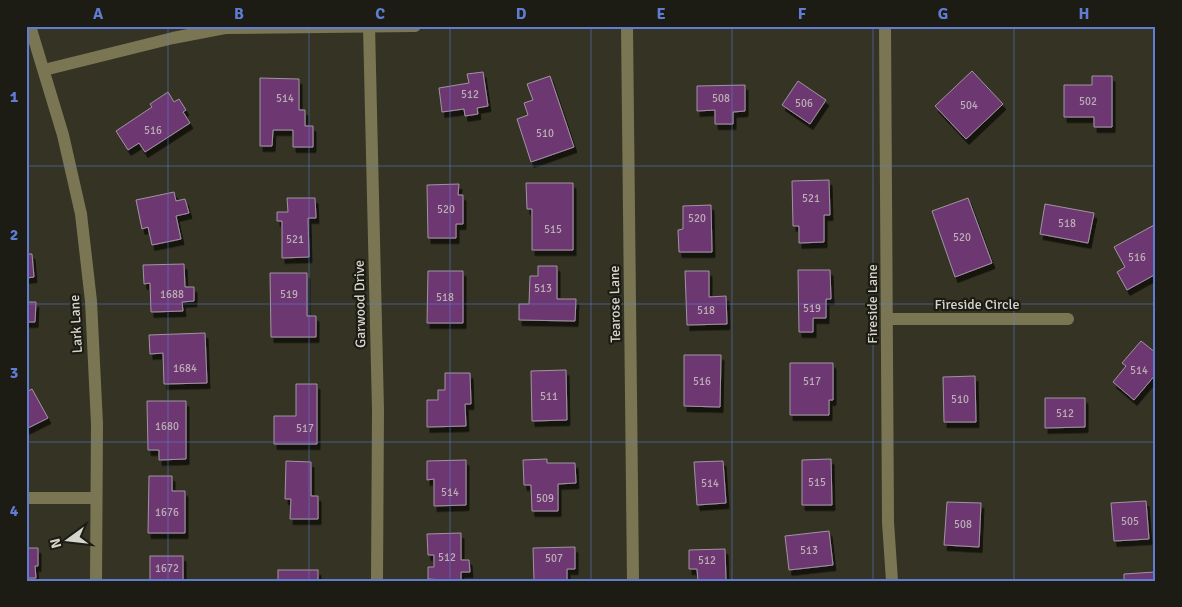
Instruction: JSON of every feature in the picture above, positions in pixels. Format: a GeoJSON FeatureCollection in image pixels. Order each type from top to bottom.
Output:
{"type":"FeatureCollection","features":[{"type":"Feature","properties":{"kind":"street","name":"Lark Lane"},"geometry":{"type":"LineString","coordinates":[[30,26],[63,135],[82,214],[91,310],[96,424],[96,581]]}},
{"type":"Feature","properties":{"kind":"street","name":"Garwood Drive"},"geometry":{"type":"LineString","coordinates":[[369,26],[377,400],[377,581]]}},
{"type":"Feature","properties":{"kind":"street"},"geometry":{"type":"LineString","coordinates":[[44,70],[173,38],[225,28],[415,26]]}},
{"type":"Feature","properties":{"kind":"street","name":"Tearose Lane"},"geometry":{"type":"LineString","coordinates":[[627,26],[634,581]]}},
{"type":"Feature","properties":{"kind":"street","name":"Fireside Lane"},"geometry":{"type":"LineString","coordinates":[[885,26],[888,522],[892,581]]}},
{"type":"Feature","properties":{"kind":"street","name":"Fireside Circle"},"geometry":{"type":"LineString","coordinates":[[887,319],[1068,319]]}},
{"type":"Feature","properties":{"kind":"street"},"geometry":{"type":"LineString","coordinates":[[26,498],[96,498]]}},
{"type":"Feature","properties":{"kind":"building"},"geometry":{"type":"Polygon","coordinates":[[[972,71],[1003,104],[966,139],[935,106],[972,71]]]}},
{"type":"Feature","properties":{"kind":"building"},"geometry":{"type":"Polygon","coordinates":[[[483,72],[488,106],[477,108],[478,114],[465,116],[464,109],[442,112],[439,88],[469,83],[467,74],[483,72]]]}},
{"type":"Feature","properties":{"kind":"building"},"geometry":{"type":"Polygon","coordinates":[[[550,76],[574,147],[531,162],[517,119],[528,115],[524,103],[533,100],[527,84],[550,76]]]}},
{"type":"Feature","properties":{"kind":"building"},"geometry":{"type":"Polygon","coordinates":[[[1092,76],[1112,76],[1112,127],[1094,127],[1094,117],[1064,117],[1064,85],[1092,85],[1092,76]]]}},
{"type":"Feature","properties":{"kind":"building"},"geometry":{"type":"Polygon","coordinates":[[[260,78],[299,79],[299,110],[305,110],[305,126],[313,126],[313,147],[293,147],[293,130],[273,130],[272,146],[260,146],[260,78]]]}},
{"type":"Feature","properties":{"kind":"building"},"geometry":{"type":"Polygon","coordinates":[[[798,81],[826,100],[810,124],[782,105],[798,81]]]}},
{"type":"Feature","properties":{"kind":"building"},"geometry":{"type":"Polygon","coordinates":[[[745,85],[745,111],[733,112],[733,124],[715,124],[715,110],[697,111],[697,86],[745,85]]]}},
{"type":"Feature","properties":{"kind":"building"},"geometry":{"type":"Polygon","coordinates":[[[168,92],[174,102],[179,99],[186,110],[183,112],[190,123],[145,152],[139,143],[128,150],[116,131],[152,107],[150,104],[168,92]]]}},
{"type":"Feature","properties":{"kind":"building"},"geometry":{"type":"Polygon","coordinates":[[[829,180],[830,215],[824,215],[824,242],[799,243],[799,226],[793,226],[792,181],[829,180]]]}},
{"type":"Feature","properties":{"kind":"building"},"geometry":{"type":"Polygon","coordinates":[[[526,183],[573,183],[573,250],[532,250],[532,209],[527,209],[526,183]]]}},
{"type":"Feature","properties":{"kind":"building"},"geometry":{"type":"Polygon","coordinates":[[[459,184],[458,195],[463,195],[463,224],[456,224],[456,238],[428,238],[427,185],[459,184]]]}},
{"type":"Feature","properties":{"kind":"building"},"geometry":{"type":"Polygon","coordinates":[[[174,192],[176,201],[185,199],[189,213],[176,216],[181,239],[152,245],[148,227],[142,229],[136,200],[174,192]]]}},
{"type":"Feature","properties":{"kind":"building"},"geometry":{"type":"Polygon","coordinates":[[[287,198],[315,198],[316,218],[308,218],[309,257],[282,258],[282,221],[277,221],[277,212],[288,212],[287,198]]]}},
{"type":"Feature","properties":{"kind":"building"},"geometry":{"type":"Polygon","coordinates":[[[968,198],[992,263],[955,277],[932,211],[968,198]]]}},
{"type":"Feature","properties":{"kind":"building"},"geometry":{"type":"Polygon","coordinates":[[[1045,204],[1094,213],[1088,243],[1040,234],[1045,204]]]}},
{"type":"Feature","properties":{"kind":"building"},"geometry":{"type":"Polygon","coordinates":[[[711,205],[712,252],[679,252],[678,230],[683,229],[683,206],[711,205]]]}},
{"type":"Feature","properties":{"kind":"building"},"geometry":{"type":"Polygon","coordinates":[[[1156,224],[1156,274],[1127,290],[1117,272],[1125,267],[1114,247],[1156,224]]]}},
{"type":"Feature","properties":{"kind":"building"},"geometry":{"type":"Polygon","coordinates":[[[26,254],[32,254],[34,277],[26,278],[26,254]]]}},
{"type":"Feature","properties":{"kind":"building"},"geometry":{"type":"Polygon","coordinates":[[[184,264],[185,287],[194,287],[194,301],[182,302],[183,311],[151,312],[150,283],[144,284],[143,265],[184,264]]]}},
{"type":"Feature","properties":{"kind":"building"},"geometry":{"type":"Polygon","coordinates":[[[538,266],[557,266],[557,299],[576,299],[575,321],[519,320],[519,304],[529,304],[530,276],[538,276],[538,266]]]}},
{"type":"Feature","properties":{"kind":"building"},"geometry":{"type":"Polygon","coordinates":[[[798,270],[830,270],[831,299],[826,299],[826,318],[813,318],[813,332],[799,332],[798,270]]]}},
{"type":"Feature","properties":{"kind":"building"},"geometry":{"type":"Polygon","coordinates":[[[428,271],[463,271],[463,323],[427,323],[428,271]]]}},
{"type":"Feature","properties":{"kind":"building"},"geometry":{"type":"Polygon","coordinates":[[[685,271],[709,271],[709,297],[726,296],[727,324],[687,325],[685,271]]]}},
{"type":"Feature","properties":{"kind":"building"},"geometry":{"type":"Polygon","coordinates":[[[270,273],[307,273],[307,316],[316,316],[316,337],[271,337],[270,273]]]}},
{"type":"Feature","properties":{"kind":"building"},"geometry":{"type":"Polygon","coordinates":[[[26,302],[36,302],[35,322],[26,322],[26,302]]]}},
{"type":"Feature","properties":{"kind":"building"},"geometry":{"type":"Polygon","coordinates":[[[205,333],[207,383],[164,384],[163,353],[150,354],[149,335],[205,333]]]}},
{"type":"Feature","properties":{"kind":"building"},"geometry":{"type":"Polygon","coordinates":[[[1141,341],[1156,353],[1156,374],[1134,400],[1113,382],[1126,366],[1122,363],[1141,341]]]}},
{"type":"Feature","properties":{"kind":"building"},"geometry":{"type":"Polygon","coordinates":[[[684,355],[721,355],[720,407],[684,406],[684,355]]]}},
{"type":"Feature","properties":{"kind":"building"},"geometry":{"type":"Polygon","coordinates":[[[790,363],[833,363],[833,400],[829,400],[829,415],[790,415],[790,363]]]}},
{"type":"Feature","properties":{"kind":"building"},"geometry":{"type":"Polygon","coordinates":[[[566,370],[567,420],[532,421],[531,371],[566,370]]]}},
{"type":"Feature","properties":{"kind":"building"},"geometry":{"type":"Polygon","coordinates":[[[445,373],[470,373],[471,404],[465,404],[466,426],[427,427],[427,400],[438,400],[438,390],[445,390],[445,373]]]}},
{"type":"Feature","properties":{"kind":"building"},"geometry":{"type":"Polygon","coordinates":[[[975,376],[976,422],[944,422],[943,377],[975,376]]]}},
{"type":"Feature","properties":{"kind":"building"},"geometry":{"type":"Polygon","coordinates":[[[296,384],[317,384],[317,444],[274,444],[274,416],[296,416],[296,384]]]}},
{"type":"Feature","properties":{"kind":"building"},"geometry":{"type":"Polygon","coordinates":[[[32,389],[48,418],[26,429],[26,392],[32,389]]]}},
{"type":"Feature","properties":{"kind":"building"},"geometry":{"type":"Polygon","coordinates":[[[1045,398],[1085,398],[1085,427],[1045,428],[1045,398]]]}},
{"type":"Feature","properties":{"kind":"building"},"geometry":{"type":"Polygon","coordinates":[[[147,401],[186,401],[186,459],[159,460],[159,450],[148,450],[147,401]]]}},
{"type":"Feature","properties":{"kind":"building"},"geometry":{"type":"Polygon","coordinates":[[[547,459],[547,463],[575,463],[576,483],[558,484],[558,511],[532,511],[531,485],[524,485],[523,460],[547,459]]]}},
{"type":"Feature","properties":{"kind":"building"},"geometry":{"type":"Polygon","coordinates":[[[831,459],[832,505],[802,505],[802,460],[831,459]]]}},
{"type":"Feature","properties":{"kind":"building"},"geometry":{"type":"Polygon","coordinates":[[[466,460],[466,505],[434,506],[434,479],[427,480],[427,461],[466,460]]]}},
{"type":"Feature","properties":{"kind":"building"},"geometry":{"type":"Polygon","coordinates":[[[286,461],[311,462],[311,496],[318,496],[318,519],[290,519],[291,499],[285,499],[286,461]]]}},
{"type":"Feature","properties":{"kind":"building"},"geometry":{"type":"Polygon","coordinates":[[[723,461],[726,503],[697,505],[694,462],[723,461]]]}},
{"type":"Feature","properties":{"kind":"building"},"geometry":{"type":"Polygon","coordinates":[[[149,476],[172,476],[172,491],[185,491],[185,533],[148,533],[149,476]]]}},
{"type":"Feature","properties":{"kind":"building"},"geometry":{"type":"Polygon","coordinates":[[[1146,501],[1149,539],[1114,541],[1111,503],[1146,501]]]}},
{"type":"Feature","properties":{"kind":"building"},"geometry":{"type":"Polygon","coordinates":[[[947,502],[981,503],[979,547],[944,545],[947,502]]]}},
{"type":"Feature","properties":{"kind":"building"},"geometry":{"type":"Polygon","coordinates":[[[829,531],[833,565],[789,570],[785,536],[829,531]]]}},
{"type":"Feature","properties":{"kind":"building"},"geometry":{"type":"Polygon","coordinates":[[[461,533],[461,560],[469,560],[470,572],[461,572],[461,581],[428,579],[428,567],[434,567],[434,555],[428,555],[427,534],[461,533]]]}},
{"type":"Feature","properties":{"kind":"building"},"geometry":{"type":"Polygon","coordinates":[[[575,547],[575,569],[567,569],[567,579],[562,581],[534,581],[533,548],[575,547]]]}},
{"type":"Feature","properties":{"kind":"building"},"geometry":{"type":"Polygon","coordinates":[[[26,548],[38,548],[38,566],[35,566],[36,578],[28,578],[28,581],[26,548]]]}},
{"type":"Feature","properties":{"kind":"building"},"geometry":{"type":"Polygon","coordinates":[[[725,549],[726,581],[698,581],[697,569],[689,569],[689,550],[725,549]]]}},
{"type":"Feature","properties":{"kind":"building"},"geometry":{"type":"Polygon","coordinates":[[[150,556],[183,556],[183,581],[150,581],[150,556]]]}},
{"type":"Feature","properties":{"kind":"building"},"geometry":{"type":"Polygon","coordinates":[[[278,570],[318,570],[318,581],[278,581],[278,570]]]}},
{"type":"Feature","properties":{"kind":"building"},"geometry":{"type":"Polygon","coordinates":[[[1155,572],[1155,581],[1124,581],[1124,574],[1155,572]]]}}]}
